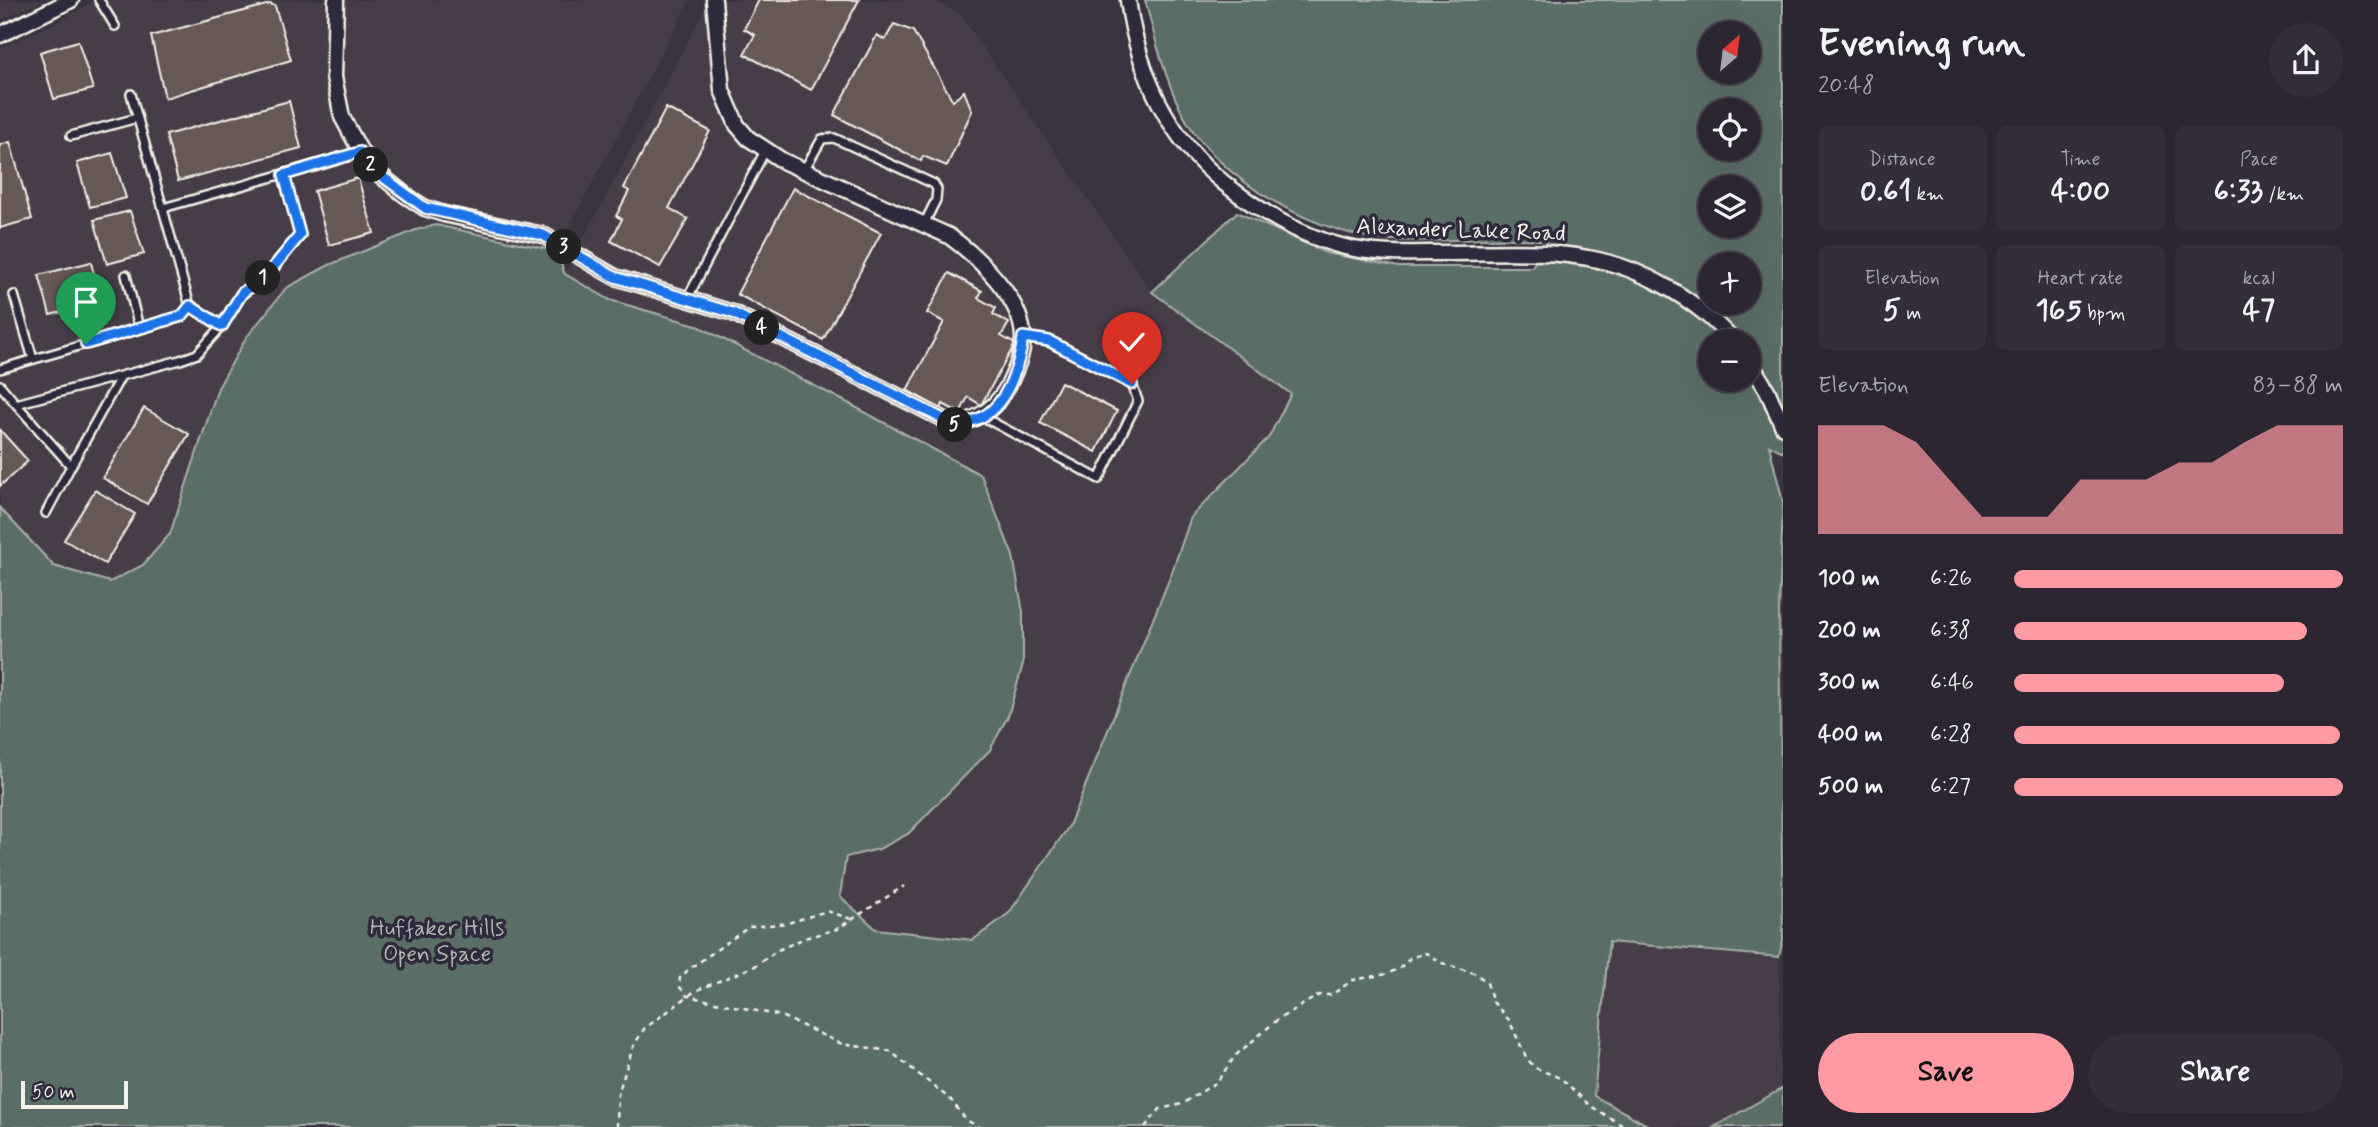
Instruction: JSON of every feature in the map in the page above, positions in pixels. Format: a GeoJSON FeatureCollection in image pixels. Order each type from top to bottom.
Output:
{"type":"FeatureCollection","features":[{"type":"Feature","properties":{"kind":"street"},"geometry":{"type":"LineString","coordinates":[[0,35],[71,0]]}},
{"type":"Feature","properties":{"kind":"street"},"geometry":{"type":"LineString","coordinates":[[336,0],[334,78],[342,117],[360,152],[379,174],[425,208],[543,235],[615,277],[733,313],[955,425],[983,416],[1008,385],[1021,359],[1023,337],[1020,319],[999,283],[971,252],[949,236],[765,151],[748,138],[727,107],[722,90],[714,0]]}},
{"type":"Feature","properties":{"kind":"street","name":"Alexander Lake Road"},"geometry":{"type":"LineString","coordinates":[[1128,0],[1144,72],[1170,125],[1214,175],[1270,216],[1323,241],[1376,252],[1530,253],[1591,258],[1676,293],[1704,312],[1721,329]]}},
{"type":"Feature","properties":{"kind":"street"},"geometry":{"type":"LineString","coordinates":[[1761,380],[1783,427]]}},
{"type":"Feature","properties":{"kind":"lane"},"geometry":{"type":"LineString","coordinates":[[99,0],[115,26]]}},
{"type":"Feature","properties":{"kind":"lane"},"geometry":{"type":"LineString","coordinates":[[131,94],[190,306],[222,326]]}},
{"type":"Feature","properties":{"kind":"lane"},"geometry":{"type":"LineString","coordinates":[[71,136],[137,118]]}},
{"type":"Feature","properties":{"kind":"lane"},"geometry":{"type":"LineString","coordinates":[[804,170],[822,139],[834,138],[934,184],[937,189],[936,200],[924,224]]}},
{"type":"Feature","properties":{"kind":"lane"},"geometry":{"type":"LineString","coordinates":[[687,300],[765,151]]}},
{"type":"Feature","properties":{"kind":"lane"},"geometry":{"type":"LineString","coordinates":[[163,208],[360,152]]}},
{"type":"Feature","properties":{"kind":"lane"},"geometry":{"type":"LineString","coordinates":[[16,404],[197,354],[222,326],[242,293],[267,275],[300,235],[284,175]]}},
{"type":"Feature","properties":{"kind":"lane"},"geometry":{"type":"LineString","coordinates":[[126,275],[139,328]]}},
{"type":"Feature","properties":{"kind":"lane"},"geometry":{"type":"LineString","coordinates":[[15,295],[33,359]]}},
{"type":"Feature","properties":{"kind":"lane"},"geometry":{"type":"LineString","coordinates":[[0,369],[182,316],[190,306]]}},
{"type":"Feature","properties":{"kind":"lane"},"geometry":{"type":"LineString","coordinates":[[983,416],[1100,479],[1138,401],[1132,384],[1049,341],[1023,337]]}},
{"type":"Feature","properties":{"kind":"lane"},"geometry":{"type":"LineString","coordinates":[[46,513],[121,376]]}},
{"type":"Feature","properties":{"kind":"lane"},"geometry":{"type":"LineString","coordinates":[[0,385],[71,466]]}},
{"type":"Feature","properties":{"kind":"path"},"geometry":{"type":"LineString","coordinates":[[617,1127],[618,1094],[633,1046],[644,1029],[687,996],[755,966],[778,950],[837,929],[904,886]]}},
{"type":"Feature","properties":{"kind":"path"},"geometry":{"type":"LineString","coordinates":[[851,919],[827,911],[788,923],[741,930],[680,978],[678,986],[687,996],[781,1016],[842,1044],[890,1051],[951,1100],[966,1120],[979,1127]]}},
{"type":"Feature","properties":{"kind":"path"},"geometry":{"type":"LineString","coordinates":[[1145,1127],[1160,1109],[1182,1104],[1217,1082],[1235,1056],[1277,1020],[1319,995],[1331,995],[1353,980],[1387,974],[1400,968],[1410,958],[1426,953],[1442,963],[1477,974],[1487,983],[1493,1002],[1509,1020],[1527,1059],[1536,1068],[1562,1079],[1589,1105],[1625,1127]]}},
{"type":"Feature","properties":{"kind":"shaded area"},"geometry":{"type":"Polygon","coordinates":[[[0,0],[45,0],[0,20],[0,0]]]}},
{"type":"Feature","properties":{"kind":"shaded area"},"geometry":{"type":"Polygon","coordinates":[[[96,0],[690,0],[556,251],[436,225],[416,230],[329,265],[186,491],[170,534],[143,565],[109,582],[54,566],[0,508],[0,48],[54,24],[96,0]]]}},
{"type":"Feature","properties":{"kind":"shaded area"},"geometry":{"type":"Polygon","coordinates":[[[724,0],[933,0],[960,14],[1152,292],[1291,394],[1269,437],[1191,517],[1171,575],[1069,826],[1009,913],[973,940],[876,929],[840,896],[846,857],[879,849],[989,750],[1008,716],[1023,664],[981,476],[846,402],[696,325],[610,300],[565,274],[703,12],[707,11],[712,88],[727,127],[740,143],[774,167],[927,237],[937,218],[791,154],[754,130],[733,96],[724,0]]]}},
{"type":"Feature","properties":{"kind":"shaded area"},"geometry":{"type":"Polygon","coordinates":[[[1609,941],[1779,957],[1780,1089],[1714,1127],[1651,1127],[1594,1096],[1609,941]]]}},
{"type":"Feature","properties":{"kind":"green space","name":"Huffaker Hills Open Space"},"geometry":{"type":"Polygon","coordinates":[[[1145,0],[1783,0],[1783,452],[1769,445],[1783,502],[1779,612],[1783,940],[1779,957],[1609,942],[1594,1096],[1651,1127],[0,1127],[0,508],[54,566],[110,582],[143,565],[170,534],[218,388],[246,338],[286,288],[329,265],[416,230],[436,225],[556,251],[565,274],[610,300],[696,325],[981,475],[1013,556],[1023,612],[1023,664],[1008,716],[990,750],[908,834],[879,849],[846,857],[840,896],[876,929],[973,940],[1009,913],[1069,826],[1171,575],[1191,517],[1269,437],[1291,394],[1152,292],[1237,212],[1326,253],[1399,267],[1532,267],[1547,241],[1392,240],[1333,228],[1302,216],[1243,181],[1197,136],[1181,111],[1160,57],[1145,0]]]}},
{"type":"Feature","properties":{"kind":"green space"},"geometry":{"type":"Polygon","coordinates":[[[1783,1088],[1783,1127],[1714,1127],[1783,1088]]]}},
{"type":"Feature","properties":{"kind":"building"},"geometry":{"type":"Polygon","coordinates":[[[759,0],[859,0],[811,90],[744,54],[755,35],[744,29],[759,0]]]}},
{"type":"Feature","properties":{"kind":"building"},"geometry":{"type":"Polygon","coordinates":[[[270,4],[275,6],[291,60],[165,98],[151,36],[270,4]]]}},
{"type":"Feature","properties":{"kind":"building"},"geometry":{"type":"Polygon","coordinates":[[[894,24],[913,31],[953,101],[964,91],[972,111],[947,166],[923,156],[921,161],[834,115],[877,35],[885,40],[894,24]]]}},
{"type":"Feature","properties":{"kind":"building"},"geometry":{"type":"Polygon","coordinates":[[[78,41],[93,89],[54,99],[40,52],[78,41]]]}},
{"type":"Feature","properties":{"kind":"building"},"geometry":{"type":"Polygon","coordinates":[[[289,101],[301,148],[178,181],[166,135],[289,101]]]}},
{"type":"Feature","properties":{"kind":"building"},"geometry":{"type":"Polygon","coordinates":[[[666,108],[710,131],[669,208],[688,219],[660,267],[611,241],[622,219],[616,216],[629,191],[624,188],[666,108]]]}},
{"type":"Feature","properties":{"kind":"building"},"geometry":{"type":"Polygon","coordinates":[[[10,142],[32,219],[0,228],[0,145],[10,142]]]}},
{"type":"Feature","properties":{"kind":"building"},"geometry":{"type":"Polygon","coordinates":[[[112,153],[126,198],[90,207],[77,163],[112,153]]]}},
{"type":"Feature","properties":{"kind":"building"},"geometry":{"type":"Polygon","coordinates":[[[358,178],[374,233],[329,245],[314,191],[358,178]]]}},
{"type":"Feature","properties":{"kind":"building"},"geometry":{"type":"Polygon","coordinates":[[[793,188],[881,233],[823,340],[737,294],[793,188]]]}},
{"type":"Feature","properties":{"kind":"building"},"geometry":{"type":"Polygon","coordinates":[[[130,211],[144,254],[107,264],[94,220],[130,211]]]}},
{"type":"Feature","properties":{"kind":"building"},"geometry":{"type":"Polygon","coordinates":[[[91,262],[101,302],[50,315],[39,275],[91,262]]]}},
{"type":"Feature","properties":{"kind":"building"},"geometry":{"type":"Polygon","coordinates":[[[949,273],[982,291],[978,298],[996,308],[993,314],[1009,323],[1001,336],[1015,344],[981,405],[968,397],[960,413],[943,404],[941,409],[907,390],[944,322],[927,313],[949,273]]]}},
{"type":"Feature","properties":{"kind":"building"},"geometry":{"type":"Polygon","coordinates":[[[1061,382],[1117,411],[1096,452],[1040,423],[1061,382]]]}},
{"type":"Feature","properties":{"kind":"building"},"geometry":{"type":"Polygon","coordinates":[[[144,408],[189,434],[147,504],[103,478],[144,408]]]}},
{"type":"Feature","properties":{"kind":"building"},"geometry":{"type":"Polygon","coordinates":[[[0,430],[28,461],[0,486],[0,430]]]}},
{"type":"Feature","properties":{"kind":"building"},"geometry":{"type":"Polygon","coordinates":[[[95,490],[135,514],[105,564],[64,540],[95,490]]]}},
{"type":"Feature","properties":{"kind":"route"},"geometry":{"type":"LineString","coordinates":[[86,344],[182,316],[190,306],[222,326],[242,293],[267,275],[300,235],[284,175],[360,152],[379,174],[425,208],[502,228],[543,235],[615,277],[733,313],[955,425],[983,416],[991,409],[1008,385],[1021,359],[1023,337],[1049,341],[1132,384]]}}]}
